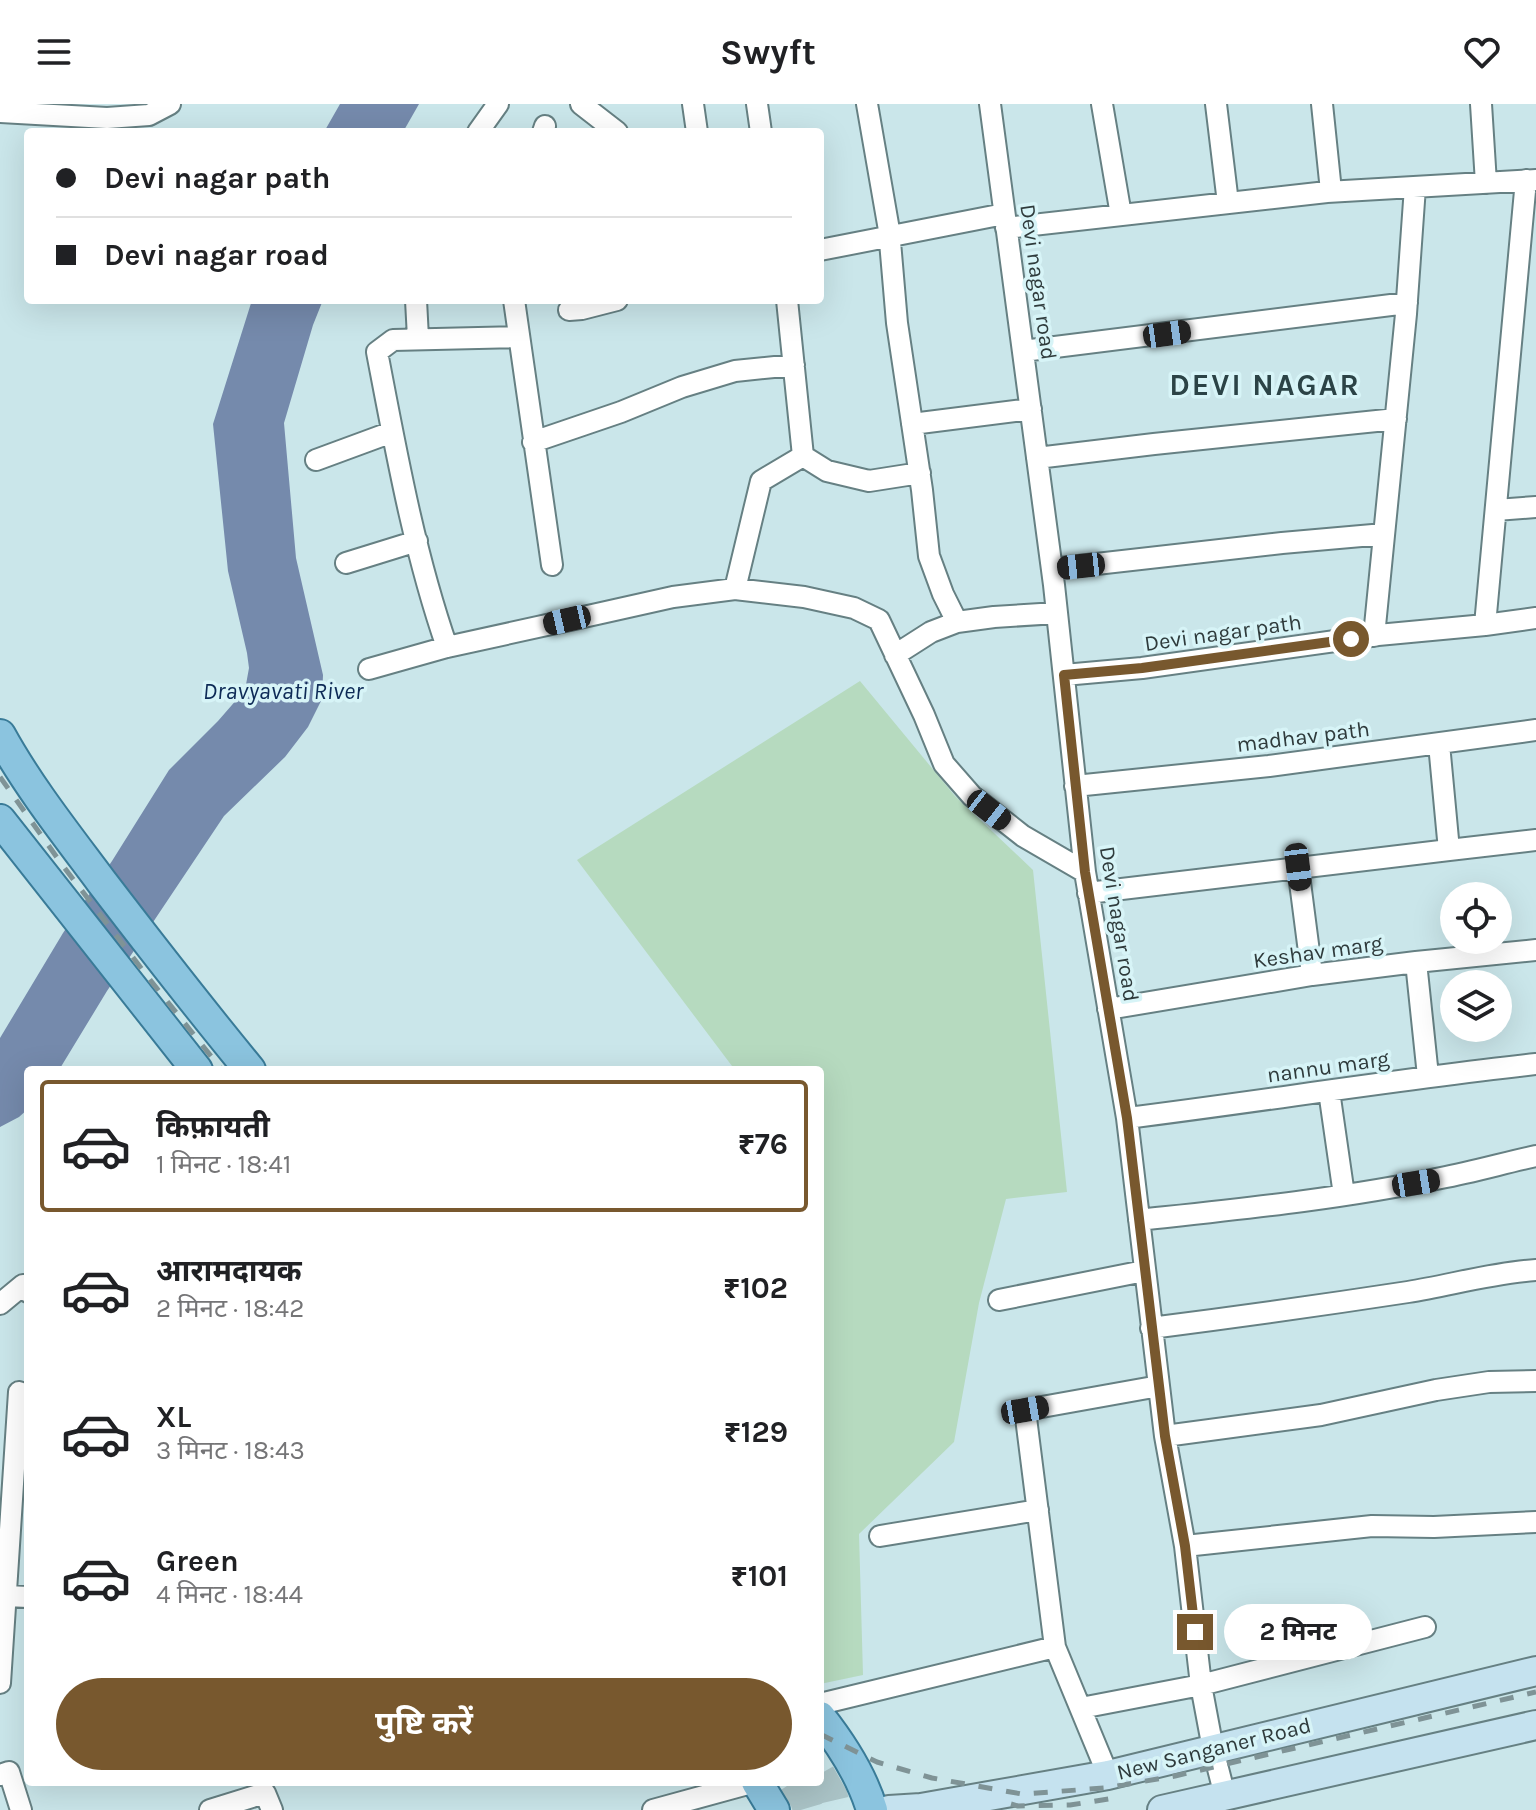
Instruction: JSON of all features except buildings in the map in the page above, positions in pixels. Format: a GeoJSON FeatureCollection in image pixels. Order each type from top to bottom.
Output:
{"type":"FeatureCollection","features":[{"type":"Feature","properties":{"kind":"main road"},"geometry":{"type":"LineString","coordinates":[[0,735],[68,837],[175,978],[247,1066]]}},
{"type":"Feature","properties":{"kind":"main road"},"geometry":{"type":"LineString","coordinates":[[0,820],[194,1066]]}},
{"type":"Feature","properties":{"kind":"main road","name":"New Sanganer Road"},"geometry":{"type":"LineString","coordinates":[[889,1810],[921,1808],[1108,1775],[1536,1671]]}},
{"type":"Feature","properties":{"kind":"main road"},"geometry":{"type":"LineString","coordinates":[[824,1723],[865,1786],[872,1810]]}},
{"type":"Feature","properties":{"kind":"main road"},"geometry":{"type":"LineString","coordinates":[[1162,1810],[1536,1725]]}},
{"type":"Feature","properties":{"kind":"street"},"geometry":{"type":"LineString","coordinates":[[0,112],[107,118],[149,115],[170,104]]}},
{"type":"Feature","properties":{"kind":"street"},"geometry":{"type":"LineString","coordinates":[[481,128],[498,104]]}},
{"type":"Feature","properties":{"kind":"street"},"geometry":{"type":"LineString","coordinates":[[581,104],[612,128]]}},
{"type":"Feature","properties":{"kind":"street"},"geometry":{"type":"LineString","coordinates":[[693,104],[696,128]]}},
{"type":"Feature","properties":{"kind":"street"},"geometry":{"type":"LineString","coordinates":[[757,104],[760,128]]}},
{"type":"Feature","properties":{"kind":"street"},"geometry":{"type":"LineString","coordinates":[[867,104],[890,236],[897,323],[929,556],[957,622]]}},
{"type":"Feature","properties":{"kind":"street","name":"Devi nagar road"},"geometry":{"type":"LineString","coordinates":[[990,104],[1052,569],[1085,872],[1127,1118],[1165,1436],[1185,1546],[1201,1685],[1225,1796]]}},
{"type":"Feature","properties":{"kind":"street"},"geometry":{"type":"LineString","coordinates":[[1102,104],[1121,215]]}},
{"type":"Feature","properties":{"kind":"street"},"geometry":{"type":"LineString","coordinates":[[1216,104],[1228,203]]}},
{"type":"Feature","properties":{"kind":"street"},"geometry":{"type":"LineString","coordinates":[[1322,104],[1331,191]]}},
{"type":"Feature","properties":{"kind":"street"},"geometry":{"type":"LineString","coordinates":[[1481,104],[1486,183]]}},
{"type":"Feature","properties":{"kind":"street"},"geometry":{"type":"LineString","coordinates":[[824,249],[890,236],[1005,221],[1121,215],[1331,191],[1531,180],[1526,302],[1496,510],[1485,625]]}},
{"type":"Feature","properties":{"kind":"street"},"geometry":{"type":"LineString","coordinates":[[1374,636],[1407,303],[1415,187]]}},
{"type":"Feature","properties":{"kind":"street"},"geometry":{"type":"LineString","coordinates":[[1023,351],[1407,303]]}},
{"type":"Feature","properties":{"kind":"street"},"geometry":{"type":"LineString","coordinates":[[416,304],[418,338]]}},
{"type":"Feature","properties":{"kind":"street"},"geometry":{"type":"LineString","coordinates":[[514,304],[552,565]]}},
{"type":"Feature","properties":{"kind":"street"},"geometry":{"type":"LineString","coordinates":[[569,310],[601,304]]}},
{"type":"Feature","properties":{"kind":"street"},"geometry":{"type":"LineString","coordinates":[[787,304],[803,456]]}},
{"type":"Feature","properties":{"kind":"street"},"geometry":{"type":"LineString","coordinates":[[447,647],[431,600],[417,541],[377,352],[393,340],[518,337]]}},
{"type":"Feature","properties":{"kind":"street"},"geometry":{"type":"LineString","coordinates":[[533,442],[682,387],[735,371],[794,365]]}},
{"type":"Feature","properties":{"kind":"street"},"geometry":{"type":"LineString","coordinates":[[912,424],[1031,409]]}},
{"type":"Feature","properties":{"kind":"street"},"geometry":{"type":"LineString","coordinates":[[1037,458],[1396,419]]}},
{"type":"Feature","properties":{"kind":"street"},"geometry":{"type":"LineString","coordinates":[[316,460],[392,432]]}},
{"type":"Feature","properties":{"kind":"street"},"geometry":{"type":"LineString","coordinates":[[803,456],[827,471],[869,481],[920,473]]}},
{"type":"Feature","properties":{"kind":"street"},"geometry":{"type":"LineString","coordinates":[[735,589],[761,481],[803,456]]}},
{"type":"Feature","properties":{"kind":"street"},"geometry":{"type":"LineString","coordinates":[[1496,510],[1536,507]]}},
{"type":"Feature","properties":{"kind":"street"},"geometry":{"type":"LineString","coordinates":[[1052,569],[1384,534]]}},
{"type":"Feature","properties":{"kind":"street"},"geometry":{"type":"LineString","coordinates":[[346,563],[417,541]]}},
{"type":"Feature","properties":{"kind":"street"},"geometry":{"type":"LineString","coordinates":[[369,669],[447,647],[673,597],[735,589],[804,597],[854,608],[879,620],[944,764],[963,786],[1023,836],[1085,872]]}},
{"type":"Feature","properties":{"kind":"street"},"geometry":{"type":"LineString","coordinates":[[895,655],[931,632],[957,622],[1057,613]]}},
{"type":"Feature","properties":{"kind":"street","name":"Devi nagar path"},"geometry":{"type":"LineString","coordinates":[[1064,675],[1142,668],[1374,636],[1536,618]]}},
{"type":"Feature","properties":{"kind":"street","name":"madhav path"},"geometry":{"type":"LineString","coordinates":[[1075,786],[1269,766],[1536,730]]}},
{"type":"Feature","properties":{"kind":"street"},"geometry":{"type":"LineString","coordinates":[[1439,744],[1449,850]]}},
{"type":"Feature","properties":{"kind":"street"},"geometry":{"type":"LineString","coordinates":[[1088,893],[1536,840]]}},
{"type":"Feature","properties":{"kind":"street"},"geometry":{"type":"LineString","coordinates":[[1298,867],[1312,975]]}},
{"type":"Feature","properties":{"kind":"street","name":"Keshav marg"},"geometry":{"type":"LineString","coordinates":[[1108,1009],[1312,975],[1536,950]]}},
{"type":"Feature","properties":{"kind":"street"},"geometry":{"type":"LineString","coordinates":[[1416,962],[1428,1076]]}},
{"type":"Feature","properties":{"kind":"street","name":"nannu marg"},"geometry":{"type":"LineString","coordinates":[[1127,1118],[1536,1064]]}},
{"type":"Feature","properties":{"kind":"street"},"geometry":{"type":"LineString","coordinates":[[1329,1091],[1344,1195]]}},
{"type":"Feature","properties":{"kind":"street"},"geometry":{"type":"LineString","coordinates":[[1139,1220],[1344,1195],[1440,1179],[1536,1156]]}},
{"type":"Feature","properties":{"kind":"street"},"geometry":{"type":"LineString","coordinates":[[1151,1328],[1318,1306],[1415,1291],[1466,1279],[1536,1270]]}},
{"type":"Feature","properties":{"kind":"street"},"geometry":{"type":"LineString","coordinates":[[999,1300],[1144,1271]]}},
{"type":"Feature","properties":{"kind":"street"},"geometry":{"type":"LineString","coordinates":[[0,1304],[24,1286]]}},
{"type":"Feature","properties":{"kind":"street"},"geometry":{"type":"LineString","coordinates":[[1165,1436],[1321,1415],[1489,1382],[1536,1381]]}},
{"type":"Feature","properties":{"kind":"street"},"geometry":{"type":"LineString","coordinates":[[1108,1775],[1055,1647],[1025,1410],[1159,1386]]}},
{"type":"Feature","properties":{"kind":"street"},"geometry":{"type":"LineString","coordinates":[[0,1683],[6,1596],[20,1502],[19,1392]]}},
{"type":"Feature","properties":{"kind":"street"},"geometry":{"type":"LineString","coordinates":[[880,1536],[1038,1510]]}},
{"type":"Feature","properties":{"kind":"street"},"geometry":{"type":"LineString","coordinates":[[1185,1546],[1372,1526],[1434,1527],[1536,1522]]}},
{"type":"Feature","properties":{"kind":"street"},"geometry":{"type":"LineString","coordinates":[[6,1596],[24,1597]]}},
{"type":"Feature","properties":{"kind":"street"},"geometry":{"type":"LineString","coordinates":[[1081,1708],[1201,1685],[1425,1627]]}},
{"type":"Feature","properties":{"kind":"street"},"geometry":{"type":"LineString","coordinates":[[824,1703],[1055,1647]]}},
{"type":"Feature","properties":{"kind":"street"},"geometry":{"type":"LineString","coordinates":[[0,1775],[9,1772],[21,1810]]}},
{"type":"Feature","properties":{"kind":"street"},"geometry":{"type":"LineString","coordinates":[[210,1810],[265,1793],[272,1810]]}},
{"type":"Feature","properties":{"kind":"street"},"geometry":{"type":"LineString","coordinates":[[653,1810],[760,1794]]}},
{"type":"Feature","properties":{"kind":"green space"},"geometry":{"type":"Polygon","coordinates":[[[860,681],[955,796],[1033,870],[1067,1192],[1006,1199],[979,1303],[954,1442],[859,1534],[863,1675],[824,1683],[824,1066],[732,1066],[577,860],[860,681]]]}},
{"type":"Feature","properties":{"kind":"water"},"geometry":{"type":"Polygon","coordinates":[[[340,104],[419,104],[405,128],[326,128],[340,104]]]}},
{"type":"Feature","properties":{"kind":"water","name":"Dravyavati River"},"geometry":{"type":"Polygon","coordinates":[[[251,304],[321,304],[284,423],[296,558],[323,675],[322,699],[308,727],[285,757],[224,816],[107,991],[61,1066],[24,1066],[24,1113],[0,1127],[0,1038],[63,933],[169,770],[245,690],[249,668],[228,571],[213,424],[251,304]]]}},
{"type":"Feature","properties":{"kind":"tunnel"},"geometry":{"type":"LineString","coordinates":[[824,1781],[836,1810]]}},
{"type":"Feature","properties":{"kind":"tunnel"},"geometry":{"type":"LineString","coordinates":[[796,1786],[808,1810]]}},
{"type":"Feature","properties":{"kind":"railway"},"geometry":{"type":"LineString","coordinates":[[0,777],[63,866],[219,1066]]}},
{"type":"Feature","properties":{"kind":"railway"},"geometry":{"type":"LineString","coordinates":[[824,1736],[877,1762],[932,1778],[1022,1794],[1105,1788],[1175,1776],[1536,1692]]}},
{"type":"Feature","properties":{"kind":"railway"},"geometry":{"type":"LineString","coordinates":[[1011,1804],[1070,1805],[1115,1798]]}},
{"type":"Feature","properties":{"kind":"district","name":"DEVI NAGAR"},"geometry":{"type":"Point","coordinates":[1265,385]}},
{"type":"Feature","properties":{"kind":"route"},"geometry":{"type":"LineString","coordinates":[[1195,1632],[1185,1546],[1165,1436],[1127,1118],[1085,872],[1064,675],[1142,668],[1351,639]]}}]}
